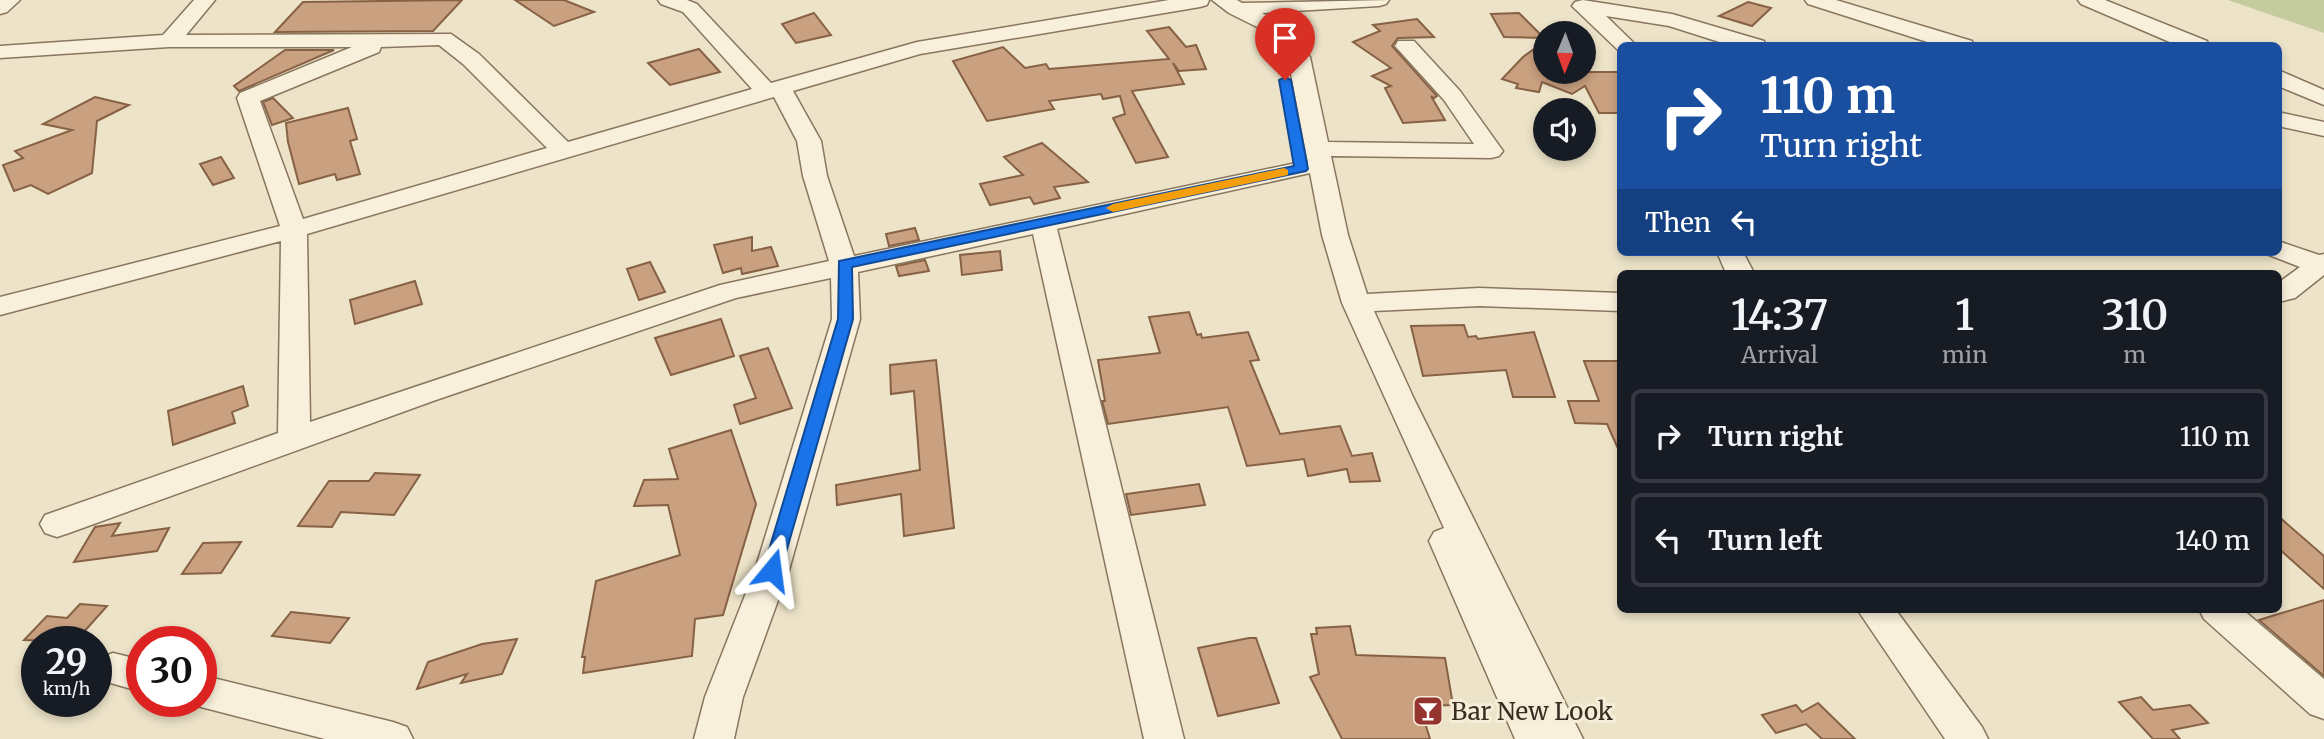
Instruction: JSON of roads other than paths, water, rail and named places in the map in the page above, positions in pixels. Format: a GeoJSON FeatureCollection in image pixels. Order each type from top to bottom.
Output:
{"type":"FeatureCollection","features":[{"type":"Feature","properties":{"kind":"street"},"geometry":{"type":"LineString","coordinates":[[0,8],[10,0]]}},
{"type":"Feature","properties":{"kind":"street"},"geometry":{"type":"LineString","coordinates":[[169,41],[205,0]]}},
{"type":"Feature","properties":{"kind":"street"},"geometry":{"type":"LineString","coordinates":[[668,0],[691,8],[774,90],[809,141],[815,176],[844,265],[846,319],[772,570],[724,697],[714,739]]}},
{"type":"Feature","properties":{"kind":"street"},"geometry":{"type":"LineString","coordinates":[[691,8],[716,0]]}},
{"type":"Feature","properties":{"kind":"street"},"geometry":{"type":"LineString","coordinates":[[0,306],[294,230],[917,48],[1217,4],[1379,0]]}},
{"type":"Feature","properties":{"kind":"street"},"geometry":{"type":"LineString","coordinates":[[1815,0],[1951,42]]}},
{"type":"Feature","properties":{"kind":"street"},"geometry":{"type":"LineString","coordinates":[[2088,0],[2189,42]]}},
{"type":"Feature","properties":{"kind":"street"},"geometry":{"type":"LineString","coordinates":[[1287,42],[1297,34],[1304,1]]}},
{"type":"Feature","properties":{"kind":"street"},"geometry":{"type":"LineString","coordinates":[[1579,3],[1623,42]]}},
{"type":"Feature","properties":{"kind":"street"},"geometry":{"type":"LineString","coordinates":[[1579,3],[1672,20],[1743,42]]}},
{"type":"Feature","properties":{"kind":"street"},"geometry":{"type":"LineString","coordinates":[[1217,4],[1272,27],[1299,57],[1309,159],[1339,306],[1535,739]]}},
{"type":"Feature","properties":{"kind":"street"},"geometry":{"type":"LineString","coordinates":[[1217,4],[1252,28],[1280,57],[1309,159],[1356,303],[1399,399],[1563,739]]}},
{"type":"Feature","properties":{"kind":"street"},"geometry":{"type":"LineString","coordinates":[[0,52],[169,41],[385,41],[444,38],[471,59],[563,151]]}},
{"type":"Feature","properties":{"kind":"street"},"geometry":{"type":"LineString","coordinates":[[293,440],[294,230],[248,98],[385,41]]}},
{"type":"Feature","properties":{"kind":"street"},"geometry":{"type":"LineString","coordinates":[[57,524],[293,440],[730,291],[1043,223],[1309,159],[1491,151],[1471,116],[1406,46]]}},
{"type":"Feature","properties":{"kind":"street"},"geometry":{"type":"LineString","coordinates":[[2282,79],[2324,98]]}},
{"type":"Feature","properties":{"kind":"street"},"geometry":{"type":"LineString","coordinates":[[2282,120],[2324,129]]}},
{"type":"Feature","properties":{"kind":"street"},"geometry":{"type":"LineString","coordinates":[[1043,223],[1164,739]]}},
{"type":"Feature","properties":{"kind":"street"},"geometry":{"type":"LineString","coordinates":[[2282,250],[2322,264]]}},
{"type":"Feature","properties":{"kind":"street"},"geometry":{"type":"LineString","coordinates":[[2282,292],[2322,264]]}},
{"type":"Feature","properties":{"kind":"street"},"geometry":{"type":"LineString","coordinates":[[1356,303],[1479,297],[1617,302]]}},
{"type":"Feature","properties":{"kind":"street"},"geometry":{"type":"LineString","coordinates":[[1878,613],[1968,739]]}},
{"type":"Feature","properties":{"kind":"street"},"geometry":{"type":"LineString","coordinates":[[2222,613],[2324,702]]}},
{"type":"Feature","properties":{"kind":"street"},"geometry":{"type":"LineString","coordinates":[[217,695],[393,739]]}},
{"type":"Feature","properties":{"kind":"place","name":"Bar New Look"},"geometry":{"type":"Point","coordinates":[1428,711]}}]}
